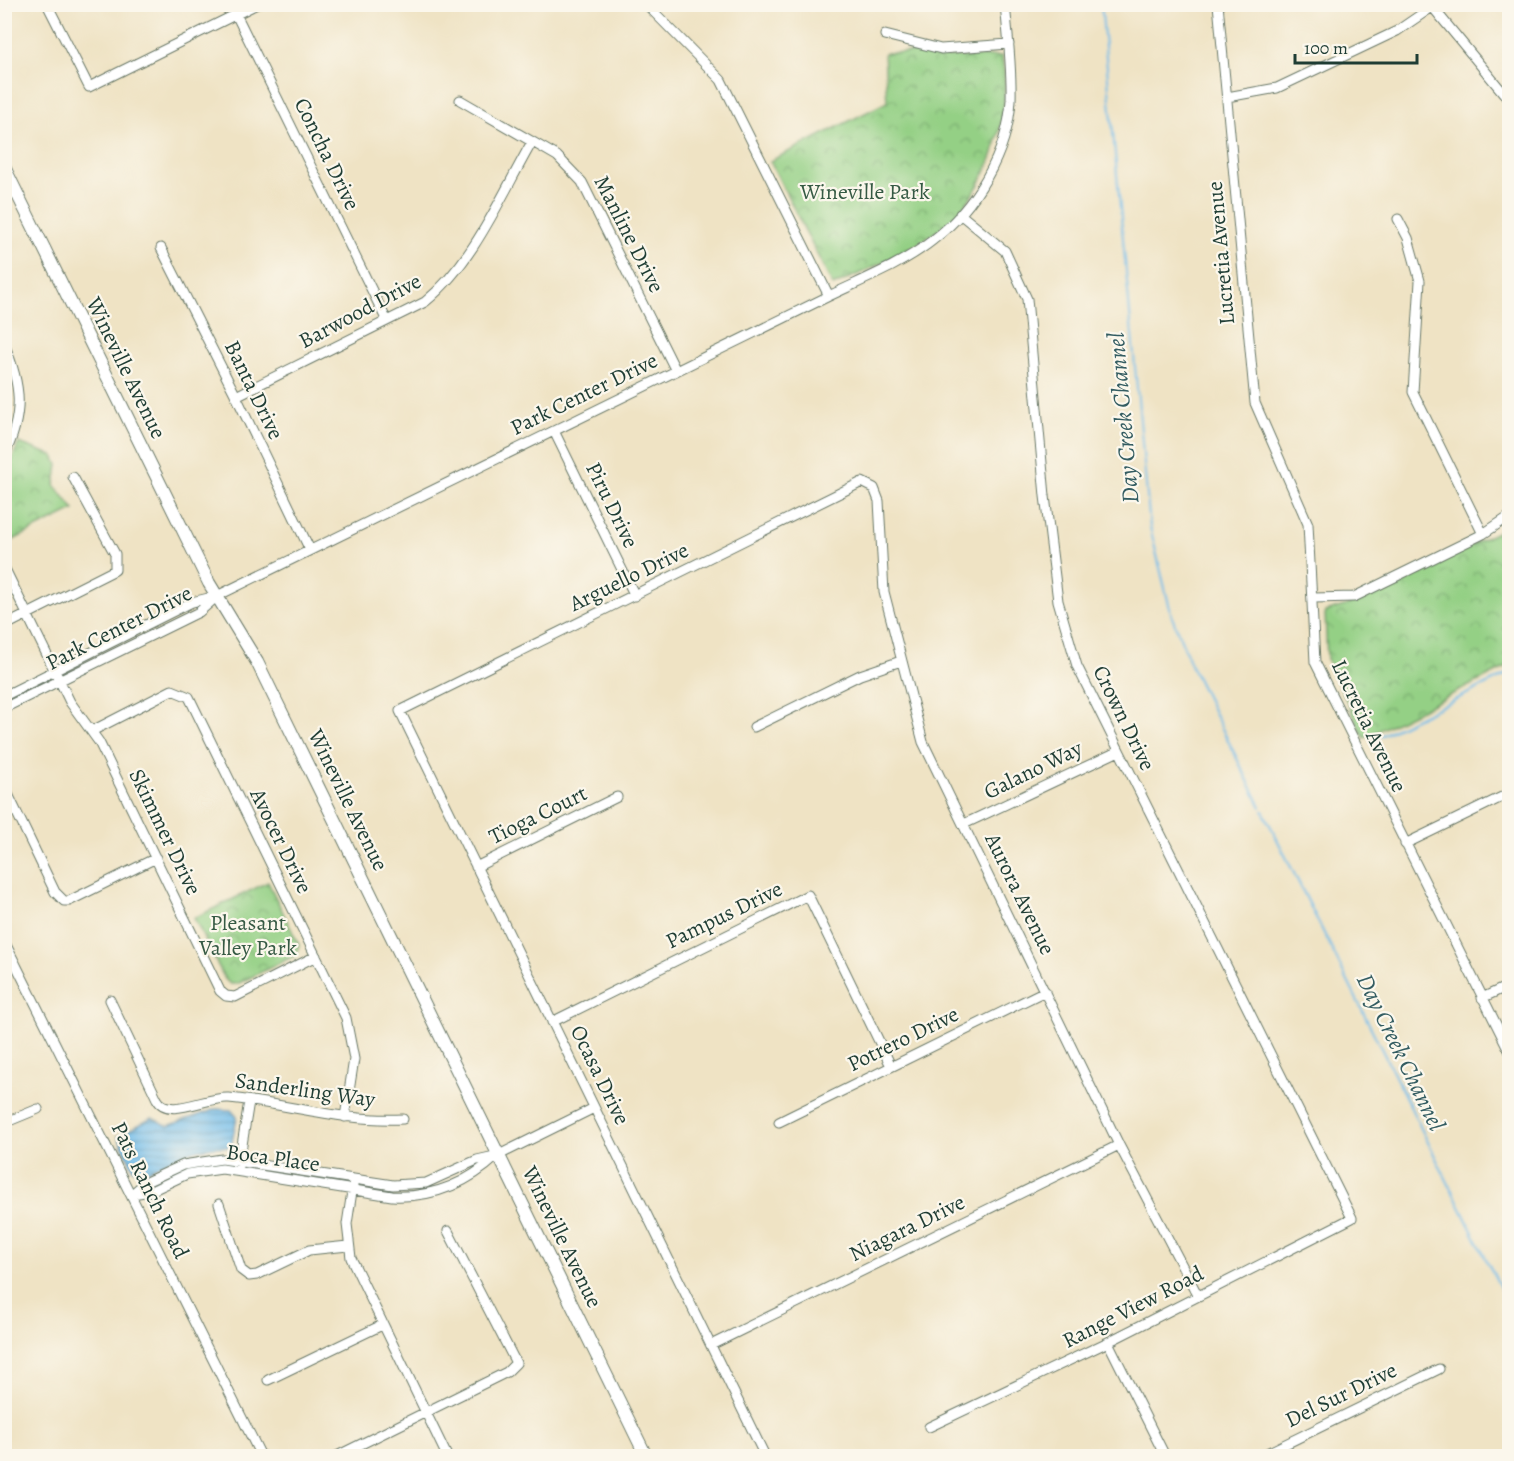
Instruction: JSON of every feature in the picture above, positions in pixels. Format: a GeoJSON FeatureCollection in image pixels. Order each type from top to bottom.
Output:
{"type":"FeatureCollection","features":[{"type":"Feature","properties":{"kind":"main road","name":"Wineville Avenue"},"geometry":{"type":"LineString","coordinates":[[4,167],[217,596],[257,662],[646,1456]]}},
{"type":"Feature","properties":{"kind":"street"},"geometry":{"type":"LineString","coordinates":[[47,4],[89,87],[257,4]]}},
{"type":"Feature","properties":{"kind":"street","name":"Concha Drive"},"geometry":{"type":"LineString","coordinates":[[231,4],[387,321]]}},
{"type":"Feature","properties":{"kind":"street"},"geometry":{"type":"LineString","coordinates":[[646,4],[721,80],[829,296]]}},
{"type":"Feature","properties":{"kind":"street","name":"Park Center Drive"},"geometry":{"type":"LineString","coordinates":[[4,696],[58,676],[199,612],[217,596],[903,260],[933,240],[960,214],[984,183],[1002,144],[1011,102],[1005,4]]}},
{"type":"Feature","properties":{"kind":"street","name":"Lucretia Avenue"},"geometry":{"type":"LineString","coordinates":[[1218,4],[1255,403],[1308,524],[1314,598],[1315,662],[1509,1052]]}},
{"type":"Feature","properties":{"kind":"street"},"geometry":{"type":"LineString","coordinates":[[1227,97],[1277,88],[1397,31],[1431,6],[1509,101]]}},
{"type":"Feature","properties":{"kind":"street"},"geometry":{"type":"LineString","coordinates":[[885,35],[940,49],[1009,44]]}},
{"type":"Feature","properties":{"kind":"street","name":"Manline Drive"},"geometry":{"type":"LineString","coordinates":[[460,100],[557,156],[586,189],[676,371]]}},
{"type":"Feature","properties":{"kind":"street","name":"Barwood Drive"},"geometry":{"type":"LineString","coordinates":[[237,396],[425,302],[447,285],[462,265],[532,142]]}},
{"type":"Feature","properties":{"kind":"street","name":"Crown Drive"},"geometry":{"type":"LineString","coordinates":[[960,214],[1005,251],[1027,299],[1045,496],[1058,601],[1077,666],[1352,1218]]}},
{"type":"Feature","properties":{"kind":"street"},"geometry":{"type":"LineString","coordinates":[[1398,219],[1408,237],[1420,281],[1413,392],[1483,534]]}},
{"type":"Feature","properties":{"kind":"street","name":"Banta Drive"},"geometry":{"type":"LineString","coordinates":[[161,248],[237,396],[310,550]]}},
{"type":"Feature","properties":{"kind":"street"},"geometry":{"type":"LineString","coordinates":[[4,345],[17,375],[20,403],[4,456]]}},
{"type":"Feature","properties":{"kind":"street","name":"Piru Drive"},"geometry":{"type":"LineString","coordinates":[[554,431],[635,596]]}},
{"type":"Feature","properties":{"kind":"street"},"geometry":{"type":"LineString","coordinates":[[4,626],[115,570],[115,554],[73,477]]}},
{"type":"Feature","properties":{"kind":"street","name":"Arguello Drive"},"geometry":{"type":"LineString","coordinates":[[400,711],[862,482],[874,488]]}},
{"type":"Feature","properties":{"kind":"street","name":"Aurora Avenue"},"geometry":{"type":"LineString","coordinates":[[874,488],[879,501],[884,592],[923,742],[1119,1145],[1197,1296]]}},
{"type":"Feature","properties":{"kind":"street"},"geometry":{"type":"LineString","coordinates":[[1314,598],[1354,597],[1483,534],[1509,516]]}},
{"type":"Feature","properties":{"kind":"street","name":"Skimmer Drive"},"geometry":{"type":"LineString","coordinates":[[4,567],[75,710],[92,731],[220,991],[226,996],[235,997],[316,956]]}},
{"type":"Feature","properties":{"kind":"street"},"geometry":{"type":"LineString","coordinates":[[754,727],[860,675],[901,661]]}},
{"type":"Feature","properties":{"kind":"street","name":"Park Center Drive"},"geometry":{"type":"LineString","coordinates":[[4,708],[58,676]]}},
{"type":"Feature","properties":{"kind":"street","name":"Avocer Drive"},"geometry":{"type":"LineString","coordinates":[[92,731],[172,690],[181,691],[189,697],[346,1018],[354,1059],[345,1117]]}},
{"type":"Feature","properties":{"kind":"street","name":"Ocasa Drive"},"geometry":{"type":"LineString","coordinates":[[400,711],[765,1456]]}},
{"type":"Feature","properties":{"kind":"street","name":"Galano Way"},"geometry":{"type":"LineString","coordinates":[[964,825],[1119,751]]}},
{"type":"Feature","properties":{"kind":"street"},"geometry":{"type":"LineString","coordinates":[[4,786],[55,892],[64,901],[69,901],[156,858]]}},
{"type":"Feature","properties":{"kind":"street"},"geometry":{"type":"LineString","coordinates":[[1405,844],[1509,793]]}},
{"type":"Feature","properties":{"kind":"street","name":"Tioga Court"},"geometry":{"type":"LineString","coordinates":[[476,867],[617,797]]}},
{"type":"Feature","properties":{"kind":"street","name":"Pampus Drive"},"geometry":{"type":"LineString","coordinates":[[552,1022],[808,896],[891,1066]]}},
{"type":"Feature","properties":{"kind":"street","name":"Pats Ranch Road"},"geometry":{"type":"LineString","coordinates":[[4,941],[261,1456]]}},
{"type":"Feature","properties":{"kind":"street"},"geometry":{"type":"LineString","coordinates":[[1482,998],[1509,984]]}},
{"type":"Feature","properties":{"kind":"street","name":"Potrero Drive"},"geometry":{"type":"LineString","coordinates":[[778,1122],[1045,991]]}},
{"type":"Feature","properties":{"kind":"street","name":"Sanderling Way"},"geometry":{"type":"LineString","coordinates":[[110,1000],[161,1105],[168,1110],[212,1099],[249,1101],[369,1121],[404,1119]]}},
{"type":"Feature","properties":{"kind":"street"},"geometry":{"type":"LineString","coordinates":[[239,1165],[249,1101]]}},
{"type":"Feature","properties":{"kind":"street","name":"Boca Place"},"geometry":{"type":"LineString","coordinates":[[131,1195],[146,1182],[183,1165],[202,1160],[353,1184],[426,1183],[477,1160],[499,1155],[594,1108]]}},
{"type":"Feature","properties":{"kind":"street"},"geometry":{"type":"LineString","coordinates":[[4,1123],[38,1109]]}},
{"type":"Feature","properties":{"kind":"street","name":"Niagara Drive"},"geometry":{"type":"LineString","coordinates":[[711,1345],[1119,1145]]}},
{"type":"Feature","properties":{"kind":"street"},"geometry":{"type":"LineString","coordinates":[[353,1184],[347,1224],[348,1245],[354,1268],[447,1456]]}},
{"type":"Feature","properties":{"kind":"street"},"geometry":{"type":"LineString","coordinates":[[219,1204],[230,1242],[242,1270],[249,1276],[257,1275],[309,1250],[348,1245]]}},
{"type":"Feature","properties":{"kind":"street","name":"Range View Road"},"geometry":{"type":"LineString","coordinates":[[929,1427],[1108,1342],[1352,1218]]}},
{"type":"Feature","properties":{"kind":"street"},"geometry":{"type":"LineString","coordinates":[[337,1456],[507,1372],[516,1363],[448,1231]]}},
{"type":"Feature","properties":{"kind":"street"},"geometry":{"type":"LineString","coordinates":[[268,1380],[382,1325]]}},
{"type":"Feature","properties":{"kind":"street"},"geometry":{"type":"LineString","coordinates":[[1108,1342],[1165,1456]]}},
{"type":"Feature","properties":{"kind":"street","name":"Del Sur Drive"},"geometry":{"type":"LineString","coordinates":[[1261,1456],[1439,1369]]}},
{"type":"Feature","properties":{"kind":"green space","name":"Wineville Park"},"geometry":{"type":"Polygon","coordinates":[[[923,52],[948,57],[1002,56],[1004,101],[1001,124],[987,169],[976,190],[962,208],[934,234],[892,258],[833,286],[770,161],[887,102],[884,53],[923,52]]]}},
{"type":"Feature","properties":{"kind":"green space"},"geometry":{"type":"Polygon","coordinates":[[[19,443],[54,456],[58,465],[55,485],[74,510],[5,544],[5,474],[19,443]]]}},
{"type":"Feature","properties":{"kind":"green space"},"geometry":{"type":"Polygon","coordinates":[[[1509,526],[1509,666],[1364,738],[1327,659],[1325,612],[1357,602],[1509,526]]]}},
{"type":"Feature","properties":{"kind":"green space","name":"Pleasant Valley Park"},"geometry":{"type":"Polygon","coordinates":[[[268,882],[299,945],[296,955],[237,984],[230,984],[225,979],[194,918],[268,882]]]}},
{"type":"Feature","properties":{"kind":"water"},"geometry":{"type":"Polygon","coordinates":[[[216,1109],[231,1110],[237,1117],[231,1147],[196,1150],[143,1173],[133,1169],[118,1136],[152,1118],[168,1126],[216,1109]]]}},
{"type":"Feature","properties":{"kind":"waterway","name":"Day Creek Channel"},"geometry":{"type":"LineString","coordinates":[[1101,4],[1150,527],[1172,617],[1194,672],[1261,807]]}},
{"type":"Feature","properties":{"kind":"waterway"},"geometry":{"type":"LineString","coordinates":[[1374,739],[1510,673]]}},
{"type":"Feature","properties":{"kind":"waterway","name":"Day Creek Channel"},"geometry":{"type":"LineString","coordinates":[[1263,811],[1510,1307]]}}]}
